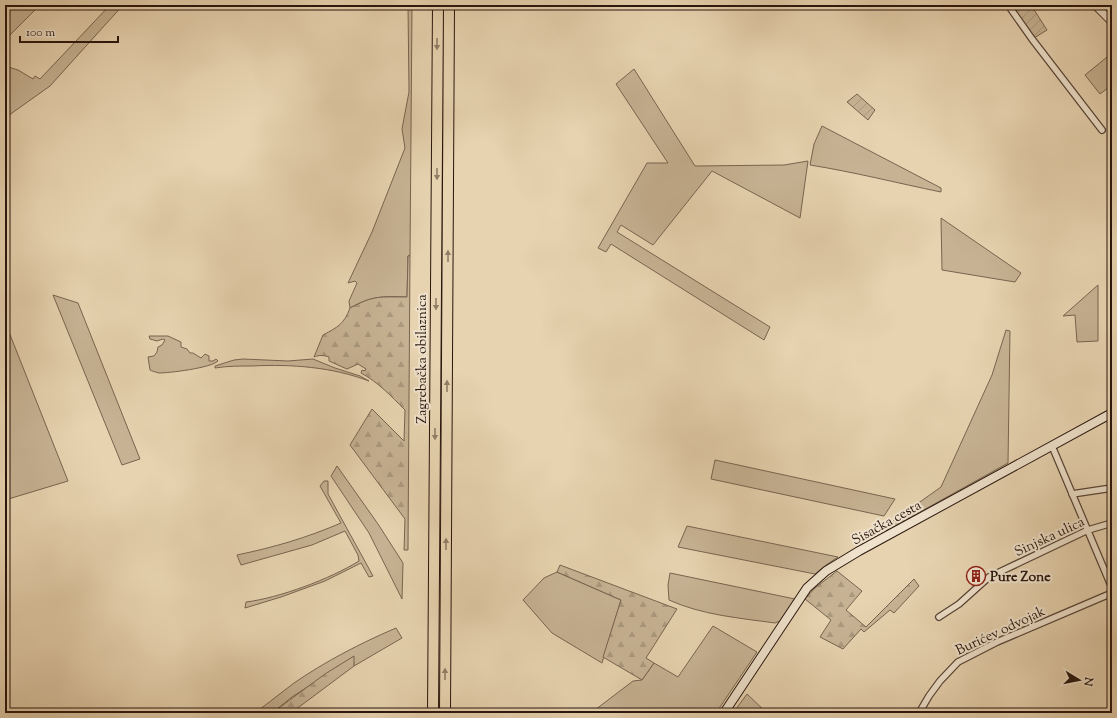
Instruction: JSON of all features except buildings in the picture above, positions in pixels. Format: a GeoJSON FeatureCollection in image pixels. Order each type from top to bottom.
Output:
{"type":"FeatureCollection","features":[{"type":"Feature","properties":{"kind":"highway","name":"Zagrebačka obilaznica"},"geometry":{"type":"LineString","coordinates":[[433,713],[438,5]]}},
{"type":"Feature","properties":{"kind":"highway","name":"Zagrebačka obilaznica"},"geometry":{"type":"LineString","coordinates":[[445,713],[449,5]]}},
{"type":"Feature","properties":{"kind":"main road","name":"Sisačka cesta"},"geometry":{"type":"LineString","coordinates":[[724,713],[807,588],[816,579],[859,552],[1112,413]]}},
{"type":"Feature","properties":{"kind":"street"},"geometry":{"type":"LineString","coordinates":[[1008,5],[1032,39],[1102,130]]}},
{"type":"Feature","properties":{"kind":"street"},"geometry":{"type":"LineString","coordinates":[[1094,5],[1112,22]]}},
{"type":"Feature","properties":{"kind":"street"},"geometry":{"type":"LineString","coordinates":[[1052,446],[1112,588]]}},
{"type":"Feature","properties":{"kind":"street"},"geometry":{"type":"LineString","coordinates":[[1072,494],[1112,488]]}},
{"type":"Feature","properties":{"kind":"street","name":"Sinjska ulica"},"geometry":{"type":"LineString","coordinates":[[939,617],[959,604],[989,577],[1088,530],[1112,523]]}},
{"type":"Feature","properties":{"kind":"street","name":"Burićev odvojak"},"geometry":{"type":"LineString","coordinates":[[919,713],[940,680],[958,662],[997,642],[1112,593]]}},
{"type":"Feature","properties":{"kind":"green space"},"geometry":{"type":"Polygon","coordinates":[[[5,5],[40,5],[5,40],[5,5]]]}},
{"type":"Feature","properties":{"kind":"green space"},"geometry":{"type":"Polygon","coordinates":[[[110,5],[123,5],[50,86],[5,118],[5,66],[18,70],[33,79],[35,76],[40,79],[110,5]]]}},
{"type":"Feature","properties":{"kind":"green space"},"geometry":{"type":"Polygon","coordinates":[[[408,5],[412,5],[410,255],[408,256],[407,297],[371,299],[350,308],[349,301],[357,283],[355,281],[348,283],[372,232],[405,148],[402,129],[409,92],[408,5]]]}},
{"type":"Feature","properties":{"kind":"green space"},"geometry":{"type":"Polygon","coordinates":[[[1022,5],[1031,5],[1047,30],[1034,38],[1015,10],[1022,5]]]}},
{"type":"Feature","properties":{"kind":"green space"},"geometry":{"type":"Polygon","coordinates":[[[1112,53],[1112,85],[1100,94],[1085,75],[1112,53]]]}},
{"type":"Feature","properties":{"kind":"green space"},"geometry":{"type":"Polygon","coordinates":[[[634,69],[695,166],[784,165],[808,161],[800,218],[712,171],[653,245],[621,225],[617,232],[770,327],[764,340],[611,244],[606,252],[598,248],[647,163],[668,163],[616,84],[634,69]]]}},
{"type":"Feature","properties":{"kind":"green space"},"geometry":{"type":"Polygon","coordinates":[[[857,94],[875,110],[868,120],[847,102],[857,94]]]}},
{"type":"Feature","properties":{"kind":"green space"},"geometry":{"type":"Polygon","coordinates":[[[822,126],[941,188],[941,192],[810,165],[814,144],[822,126]]]}},
{"type":"Feature","properties":{"kind":"green space"},"geometry":{"type":"Polygon","coordinates":[[[941,218],[1021,273],[1015,282],[942,270],[941,218]]]}},
{"type":"Feature","properties":{"kind":"green space"},"geometry":{"type":"Polygon","coordinates":[[[410,255],[408,550],[404,550],[405,519],[350,445],[372,409],[404,441],[405,410],[379,385],[361,373],[362,370],[365,371],[366,369],[358,364],[347,369],[329,361],[329,357],[314,357],[323,335],[333,330],[343,321],[350,308],[371,299],[407,297],[408,256],[410,255]]]}},
{"type":"Feature","properties":{"kind":"green space"},"geometry":{"type":"Polygon","coordinates":[[[1098,285],[1098,341],[1077,342],[1075,315],[1063,316],[1098,285]]]}},
{"type":"Feature","properties":{"kind":"green space"},"geometry":{"type":"Polygon","coordinates":[[[53,295],[78,303],[140,459],[122,465],[53,295]]]}},
{"type":"Feature","properties":{"kind":"green space"},"geometry":{"type":"Polygon","coordinates":[[[5,322],[68,481],[5,500],[5,322]]]}},
{"type":"Feature","properties":{"kind":"green space"},"geometry":{"type":"Polygon","coordinates":[[[1006,330],[1010,331],[1008,463],[886,531],[893,521],[941,487],[992,375],[1006,330]]]}},
{"type":"Feature","properties":{"kind":"green space"},"geometry":{"type":"Polygon","coordinates":[[[149,336],[168,336],[181,342],[181,347],[187,349],[190,353],[193,353],[201,358],[205,354],[209,356],[209,361],[216,359],[218,361],[214,364],[190,370],[159,373],[150,370],[148,357],[154,356],[158,347],[162,345],[165,340],[163,339],[157,341],[150,339],[149,336]]]}},
{"type":"Feature","properties":{"kind":"green space"},"geometry":{"type":"Polygon","coordinates":[[[313,359],[360,376],[369,381],[341,372],[297,366],[267,365],[215,368],[215,366],[234,360],[288,361],[313,359]]]}},
{"type":"Feature","properties":{"kind":"green space"},"geometry":{"type":"Polygon","coordinates":[[[715,460],[895,499],[884,516],[711,479],[715,460]]]}},
{"type":"Feature","properties":{"kind":"green space"},"geometry":{"type":"Polygon","coordinates":[[[337,466],[378,524],[403,563],[402,599],[369,533],[331,476],[337,466]]]}},
{"type":"Feature","properties":{"kind":"green space"},"geometry":{"type":"Polygon","coordinates":[[[324,481],[328,481],[328,494],[373,576],[369,577],[361,563],[325,581],[245,608],[246,602],[259,600],[304,587],[359,561],[358,555],[345,531],[312,545],[241,565],[237,555],[290,542],[341,523],[320,486],[324,481]]]}},
{"type":"Feature","properties":{"kind":"green space"},"geometry":{"type":"Polygon","coordinates":[[[687,526],[838,557],[815,574],[678,547],[687,526]]]}},
{"type":"Feature","properties":{"kind":"green space"},"geometry":{"type":"Polygon","coordinates":[[[560,565],[677,609],[646,658],[654,663],[642,680],[603,657],[621,600],[557,572],[560,565]]]}},
{"type":"Feature","properties":{"kind":"green space"},"geometry":{"type":"Polygon","coordinates":[[[837,571],[862,591],[846,610],[866,627],[914,579],[919,586],[894,613],[890,610],[864,632],[861,629],[843,649],[820,637],[831,620],[805,599],[815,588],[837,571]]]}},
{"type":"Feature","properties":{"kind":"green space"},"geometry":{"type":"Polygon","coordinates":[[[557,572],[621,600],[602,663],[552,633],[523,600],[544,578],[557,572]]]}},
{"type":"Feature","properties":{"kind":"green space"},"geometry":{"type":"Polygon","coordinates":[[[670,573],[795,599],[780,621],[775,623],[708,613],[669,600],[668,585],[670,573]]]}},
{"type":"Feature","properties":{"kind":"green space"},"geometry":{"type":"Polygon","coordinates":[[[713,626],[757,652],[716,713],[591,713],[633,681],[642,680],[654,663],[678,677],[713,626]]]}},
{"type":"Feature","properties":{"kind":"green space"},"geometry":{"type":"Polygon","coordinates":[[[396,628],[402,638],[354,666],[353,657],[292,697],[272,713],[255,713],[294,683],[319,667],[357,646],[396,628]]]}},
{"type":"Feature","properties":{"kind":"green space"},"geometry":{"type":"Polygon","coordinates":[[[354,656],[354,666],[291,713],[272,713],[325,674],[354,656]]]}},
{"type":"Feature","properties":{"kind":"green space"},"geometry":{"type":"Polygon","coordinates":[[[747,694],[767,713],[733,713],[747,694]]]}},
{"type":"Feature","properties":{"kind":"place","name":"Pure Zone"},"geometry":{"type":"Point","coordinates":[976,576]}}]}
